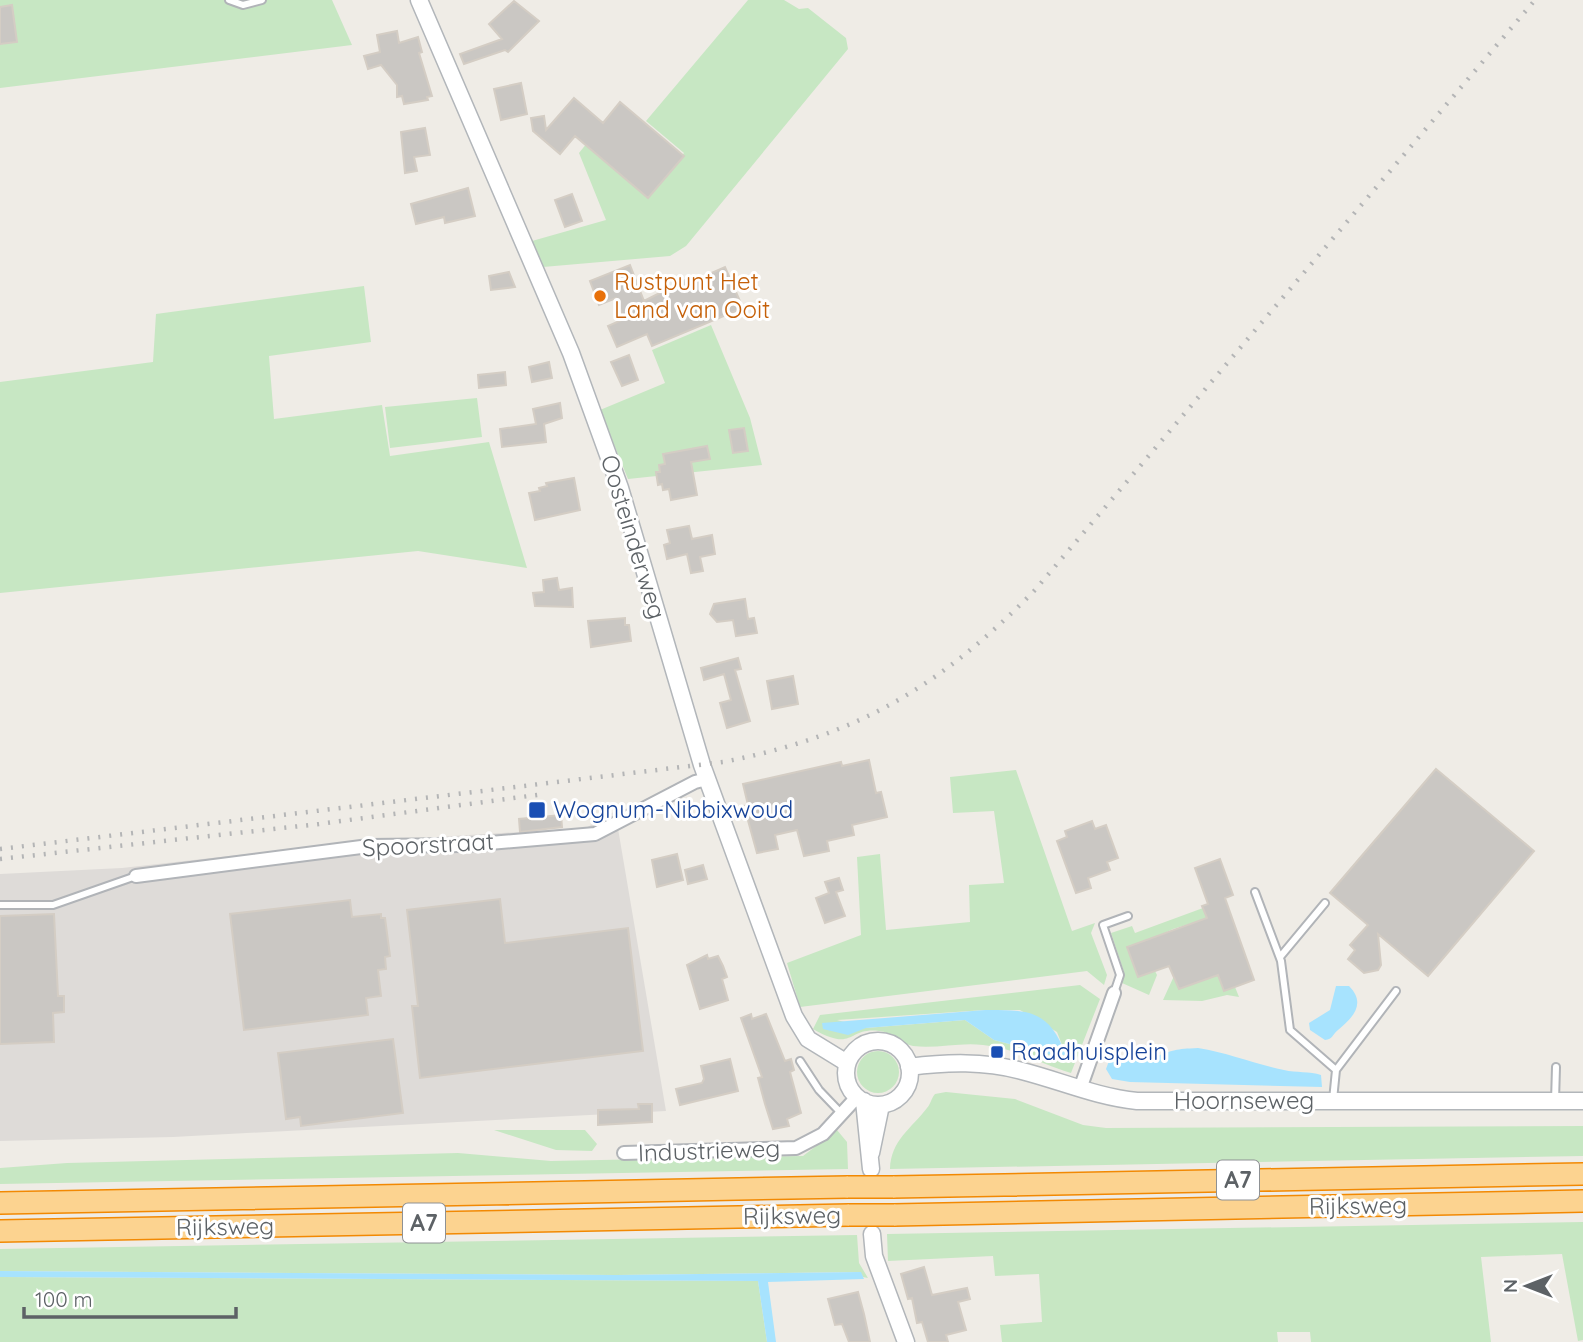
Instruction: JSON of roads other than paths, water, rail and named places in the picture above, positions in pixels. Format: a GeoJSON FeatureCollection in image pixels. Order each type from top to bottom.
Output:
{"type":"FeatureCollection","features":[{"type":"Feature","properties":{"kind":"highway","name":"Rijksweg"},"geometry":{"type":"LineString","coordinates":[[0,1203],[1583,1174]]}},
{"type":"Feature","properties":{"kind":"highway","name":"Rijksweg"},"geometry":{"type":"LineString","coordinates":[[0,1231],[1583,1201]]}},
{"type":"Feature","properties":{"kind":"street","name":"Oosteinderweg"},"geometry":{"type":"LineString","coordinates":[[419,0],[571,353],[620,488],[707,779],[794,1016],[808,1039],[847,1063]]}},
{"type":"Feature","properties":{"kind":"street","name":"Spoorstraat"},"geometry":{"type":"LineString","coordinates":[[136,876],[369,846],[466,845],[595,834],[695,782],[707,779]]}},
{"type":"Feature","properties":{"kind":"street"},"geometry":{"type":"LineString","coordinates":[[1080,1089],[1114,993]]}},
{"type":"Feature","properties":{"kind":"street"},"geometry":{"type":"LineString","coordinates":[[861,1099],[881,1105],[895,1098],[905,1088],[909,1067],[895,1046],[880,1041],[857,1048],[847,1063],[847,1080],[861,1099],[871,1161],[881,1105]]}},
{"type":"Feature","properties":{"kind":"street","name":"Hoornseweg"},"geometry":{"type":"LineString","coordinates":[[909,1067],[950,1062],[982,1064],[1020,1070],[1080,1089],[1137,1101],[1583,1101]]}},
{"type":"Feature","properties":{"kind":"street","name":"Industrieweg"},"geometry":{"type":"LineString","coordinates":[[624,1153],[796,1148],[823,1133],[861,1099]]}},
{"type":"Feature","properties":{"kind":"street"},"geometry":{"type":"LineString","coordinates":[[872,1234],[874,1256],[906,1342]]}},
{"type":"Feature","properties":{"kind":"lane"},"geometry":{"type":"LineString","coordinates":[[229,0],[243,5],[262,0]]}},
{"type":"Feature","properties":{"kind":"lane"},"geometry":{"type":"LineString","coordinates":[[0,905],[53,905],[136,876]]}},
{"type":"Feature","properties":{"kind":"lane"},"geometry":{"type":"LineString","coordinates":[[1255,892],[1280,957],[1290,1030],[1336,1069]]}},
{"type":"Feature","properties":{"kind":"lane"},"geometry":{"type":"LineString","coordinates":[[1280,957],[1325,903]]}},
{"type":"Feature","properties":{"kind":"lane"},"geometry":{"type":"LineString","coordinates":[[1114,993],[1120,975],[1103,925],[1128,916]]}},
{"type":"Feature","properties":{"kind":"lane"},"geometry":{"type":"LineString","coordinates":[[1333,1102],[1336,1069],[1396,991]]}},
{"type":"Feature","properties":{"kind":"lane"},"geometry":{"type":"LineString","coordinates":[[800,1061],[820,1090],[843,1114]]}},
{"type":"Feature","properties":{"kind":"lane"},"geometry":{"type":"LineString","coordinates":[[1555,1101],[1556,1068]]}},
{"type":"Feature","properties":{"kind":"water"},"geometry":{"type":"Polygon","coordinates":[[[1336,986],[1349,986],[1357,998],[1356,1009],[1331,1038],[1325,1040],[1310,1030],[1309,1023],[1330,1010],[1336,986]]]}},
{"type":"Feature","properties":{"kind":"water"},"geometry":{"type":"Polygon","coordinates":[[[985,1010],[1035,1015],[1052,1029],[1066,1055],[1052,1055],[994,1040],[965,1020],[866,1028],[848,1035],[823,1029],[822,1023],[985,1010]]]}},
{"type":"Feature","properties":{"kind":"water"},"geometry":{"type":"Polygon","coordinates":[[[1198,1048],[1284,1070],[1321,1075],[1322,1087],[1130,1082],[1112,1079],[1106,1069],[1109,1061],[1115,1059],[1148,1058],[1175,1050],[1198,1048]]]}},
{"type":"Feature","properties":{"kind":"water"},"geometry":{"type":"Polygon","coordinates":[[[0,1271],[616,1275],[861,1272],[864,1279],[768,1282],[776,1342],[767,1342],[758,1281],[0,1277],[0,1271]]]}},
{"type":"Feature","properties":{"kind":"railway"},"geometry":{"type":"LineString","coordinates":[[0,849],[723,762],[815,738],[894,703],[965,654],[1035,590],[1535,0]]}},
{"type":"Feature","properties":{"kind":"railway"},"geometry":{"type":"LineString","coordinates":[[0,859],[319,824],[544,794]]}},
{"type":"Feature","properties":{"kind":"place","name":"Rustpunt Het Land van Ooit"},"geometry":{"type":"Point","coordinates":[600,296]}},
{"type":"Feature","properties":{"kind":"place","name":"Wognum-Nibbixwoud"},"geometry":{"type":"Point","coordinates":[537,810]}},
{"type":"Feature","properties":{"kind":"place","name":"Raadhuisplein"},"geometry":{"type":"Point","coordinates":[997,1052]}}]}
